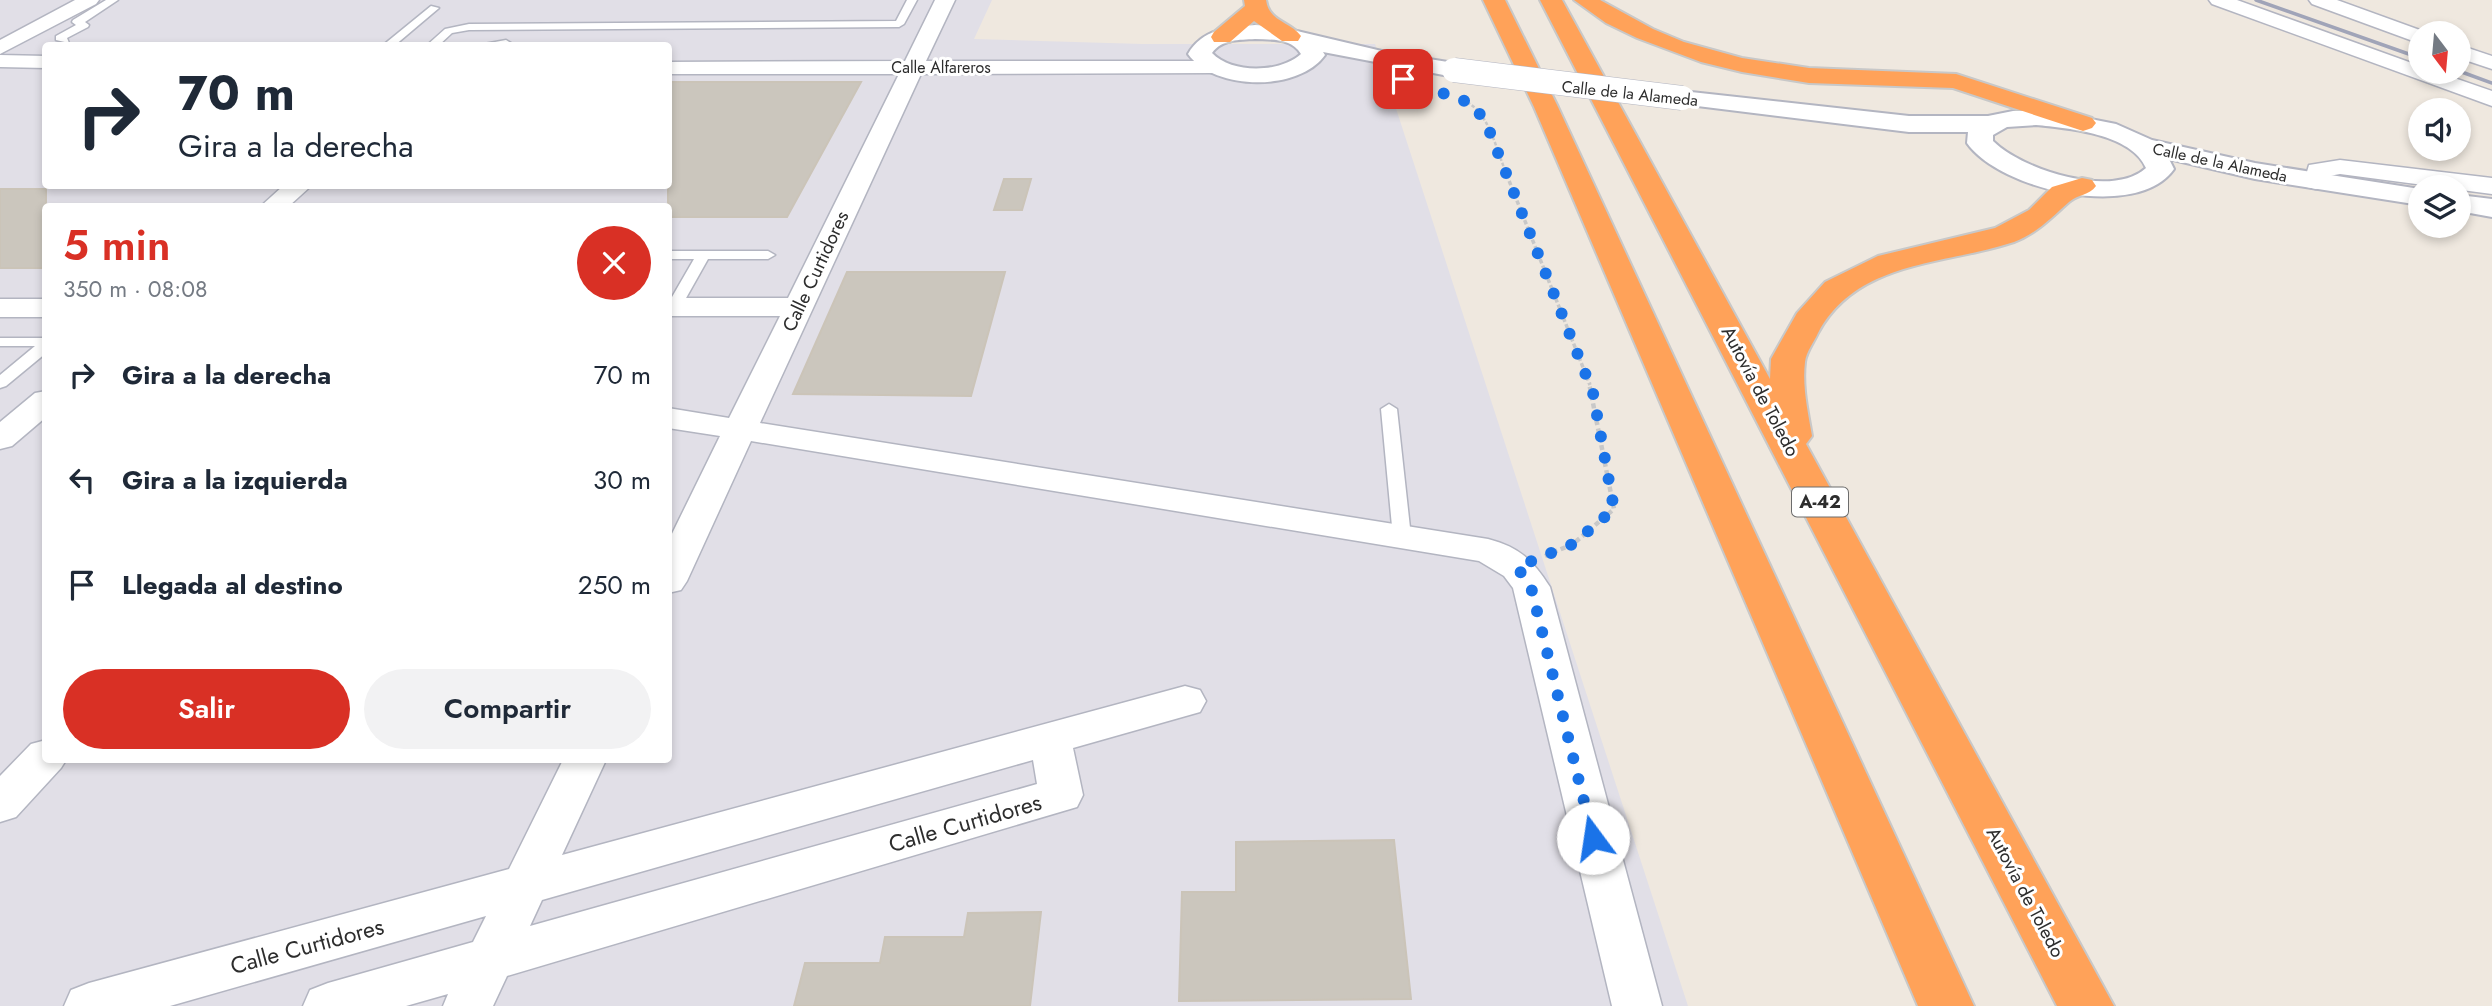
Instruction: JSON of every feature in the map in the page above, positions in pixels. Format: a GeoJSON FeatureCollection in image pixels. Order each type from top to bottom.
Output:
{"type":"FeatureCollection","features":[{"type":"Feature","properties":{"kind":"highway"},"geometry":{"type":"LineString","coordinates":[[1494,0],[1558,132],[1946,1006]]}},
{"type":"Feature","properties":{"kind":"highway","name":"Autovía de Toledo"},"geometry":{"type":"LineString","coordinates":[[1551,0],[2086,1006]]}},
{"type":"Feature","properties":{"kind":"highway"},"geometry":{"type":"LineString","coordinates":[[1585,0],[1646,34],[1730,64],[1777,72],[1844,78],[1934,78],[1956,81],[2082,123]]}},
{"type":"Feature","properties":{"kind":"highway"},"geometry":{"type":"LineString","coordinates":[[1212,50],[1255,4],[1264,20],[1296,39]]}},
{"type":"Feature","properties":{"kind":"highway"},"geometry":{"type":"LineString","coordinates":[[1797,459],[1787,388],[1788,359],[1812,313],[1836,289],[1889,262],[2005,235],[2039,216],[2062,193],[2082,186]]}},
{"type":"Feature","properties":{"kind":"street"},"geometry":{"type":"LineString","coordinates":[[0,48],[89,0]]}},
{"type":"Feature","properties":{"kind":"street","name":"Calle Curtidores"},"geometry":{"type":"LineString","coordinates":[[672,573],[945,0]]}},
{"type":"Feature","properties":{"kind":"street"},"geometry":{"type":"LineString","coordinates":[[2220,0],[2492,99]]}},
{"type":"Feature","properties":{"kind":"street"},"geometry":{"type":"LineString","coordinates":[[2319,0],[2408,33]]}},
{"type":"Feature","properties":{"kind":"street","name":"Calle de la Alameda"},"geometry":{"type":"LineString","coordinates":[[1386,59],[1343,59],[1263,74],[1227,71],[1212,50],[1255,32],[1454,70],[1874,121],[1955,138],[1987,137],[2022,117],[2082,123],[2115,132],[2141,145],[2223,165],[2308,181]]}},
{"type":"Feature","properties":{"kind":"street"},"geometry":{"type":"LineString","coordinates":[[1296,39],[1311,48],[1313,55],[1298,68]]}},
{"type":"Feature","properties":{"kind":"street","name":"Calle Alfareros"},"geometry":{"type":"LineString","coordinates":[[672,68],[914,64],[1212,50]]}},
{"type":"Feature","properties":{"kind":"street"},"geometry":{"type":"LineString","coordinates":[[2471,55],[2492,63]]}},
{"type":"Feature","properties":{"kind":"street"},"geometry":{"type":"LineString","coordinates":[[0,61],[42,61]]}},
{"type":"Feature","properties":{"kind":"street","name":"Calle Alfareros"},"geometry":{"type":"LineString","coordinates":[[672,61],[914,64]]}},
{"type":"Feature","properties":{"kind":"street"},"geometry":{"type":"LineString","coordinates":[[0,68],[42,68]]}},
{"type":"Feature","properties":{"kind":"street","name":"Calle de la Alameda"},"geometry":{"type":"LineString","coordinates":[[1987,137],[2001,162],[2029,175],[2082,186],[2123,187],[2152,179],[2227,173],[2408,195]]}},
{"type":"Feature","properties":{"kind":"street","name":"Calle de la Alameda"},"geometry":{"type":"LineString","coordinates":[[2141,145],[2159,163],[2160,169],[2152,179]]}},
{"type":"Feature","properties":{"kind":"street"},"geometry":{"type":"LineString","coordinates":[[2308,181],[2318,170],[2340,167],[2492,186]]}},
{"type":"Feature","properties":{"kind":"street"},"geometry":{"type":"LineString","coordinates":[[278,203],[294,189]]}},
{"type":"Feature","properties":{"kind":"street"},"geometry":{"type":"LineString","coordinates":[[2471,205],[2492,208]]}},
{"type":"Feature","properties":{"kind":"street"},"geometry":{"type":"LineString","coordinates":[[672,307],[797,307]]}},
{"type":"Feature","properties":{"kind":"street"},"geometry":{"type":"LineString","coordinates":[[0,308],[42,308]]}},
{"type":"Feature","properties":{"kind":"street"},"geometry":{"type":"LineString","coordinates":[[0,439],[42,403]]}},
{"type":"Feature","properties":{"kind":"street"},"geometry":{"type":"LineString","coordinates":[[672,419],[1488,551],[1517,567],[1531,587],[1637,1006]]}},
{"type":"Feature","properties":{"kind":"street"},"geometry":{"type":"LineString","coordinates":[[1050,738],[1185,701]]}},
{"type":"Feature","properties":{"kind":"street","name":"Calle Curtidores"},"geometry":{"type":"LineString","coordinates":[[89,1006],[1050,738],[1061,795],[328,1006]]}},
{"type":"Feature","properties":{"kind":"street"},"geometry":{"type":"LineString","coordinates":[[0,804],[42,760]]}},
{"type":"Feature","properties":{"kind":"street"},"geometry":{"type":"LineString","coordinates":[[468,1006],[583,763]]}},
{"type":"Feature","properties":{"kind":"lane"},"geometry":{"type":"LineString","coordinates":[[65,41],[61,38],[84,25],[77,22],[113,0]]}},
{"type":"Feature","properties":{"kind":"lane"},"geometry":{"type":"LineString","coordinates":[[449,42],[457,35],[472,31],[897,29],[912,0]]}},
{"type":"Feature","properties":{"kind":"lane"},"geometry":{"type":"LineString","coordinates":[[392,42],[434,8]]}},
{"type":"Feature","properties":{"kind":"lane"},"geometry":{"type":"LineString","coordinates":[[436,42],[449,31],[469,27],[899,24]]}},
{"type":"Feature","properties":{"kind":"lane"},"geometry":{"type":"LineString","coordinates":[[672,255],[768,255]]}},
{"type":"Feature","properties":{"kind":"lane"},"geometry":{"type":"LineString","coordinates":[[672,305],[703,255]]}},
{"type":"Feature","properties":{"kind":"lane"},"geometry":{"type":"LineString","coordinates":[[0,342],[42,344]]}},
{"type":"Feature","properties":{"kind":"lane"},"geometry":{"type":"LineString","coordinates":[[0,383],[42,347]]}},
{"type":"Feature","properties":{"kind":"lane"},"geometry":{"type":"LineString","coordinates":[[1388,410],[1402,537]]}},
{"type":"Feature","properties":{"kind":"path"},"geometry":{"type":"LineString","coordinates":[[1461,99],[1473,104],[1487,125],[1593,393],[1614,509],[1573,544],[1517,567]]}},
{"type":"Feature","properties":{"kind":"shaded area"},"geometry":{"type":"Polygon","coordinates":[[[0,0],[992,0],[974,39],[1142,44],[1375,44],[1688,1006],[0,1006],[0,0]]]}},
{"type":"Feature","properties":{"kind":"building"},"geometry":{"type":"Polygon","coordinates":[[[672,82],[861,82],[787,217],[672,217],[672,203],[668,203],[668,189],[672,189],[672,82]]]}},
{"type":"Feature","properties":{"kind":"building"},"geometry":{"type":"Polygon","coordinates":[[[1004,179],[1031,179],[1022,210],[994,210],[1004,179]]]}},
{"type":"Feature","properties":{"kind":"building"},"geometry":{"type":"Polygon","coordinates":[[[0,189],[46,189],[46,203],[42,203],[42,268],[0,268],[0,189]]]}},
{"type":"Feature","properties":{"kind":"building"},"geometry":{"type":"Polygon","coordinates":[[[847,272],[1005,272],[971,396],[793,394],[847,272]]]}},
{"type":"Feature","properties":{"kind":"building"},"geometry":{"type":"Polygon","coordinates":[[[1394,840],[1411,999],[1179,1001],[1182,892],[1236,892],[1236,842],[1394,840]]]}},
{"type":"Feature","properties":{"kind":"building"},"geometry":{"type":"Polygon","coordinates":[[[1041,912],[1030,1006],[794,1006],[805,963],[880,963],[885,937],[964,937],[968,913],[1041,912]]]}},
{"type":"Feature","properties":{"kind":"railway"},"geometry":{"type":"LineString","coordinates":[[2256,0],[2408,54]]}},
{"type":"Feature","properties":{"kind":"railway"},"geometry":{"type":"LineString","coordinates":[[2471,75],[2492,83]]}},
{"type":"Feature","properties":{"kind":"route"},"geometry":{"type":"LineString","coordinates":[[1403,79],[1473,104],[1487,125],[1593,393],[1614,509],[1573,544],[1517,567],[1531,587],[1593,838]]}}]}
